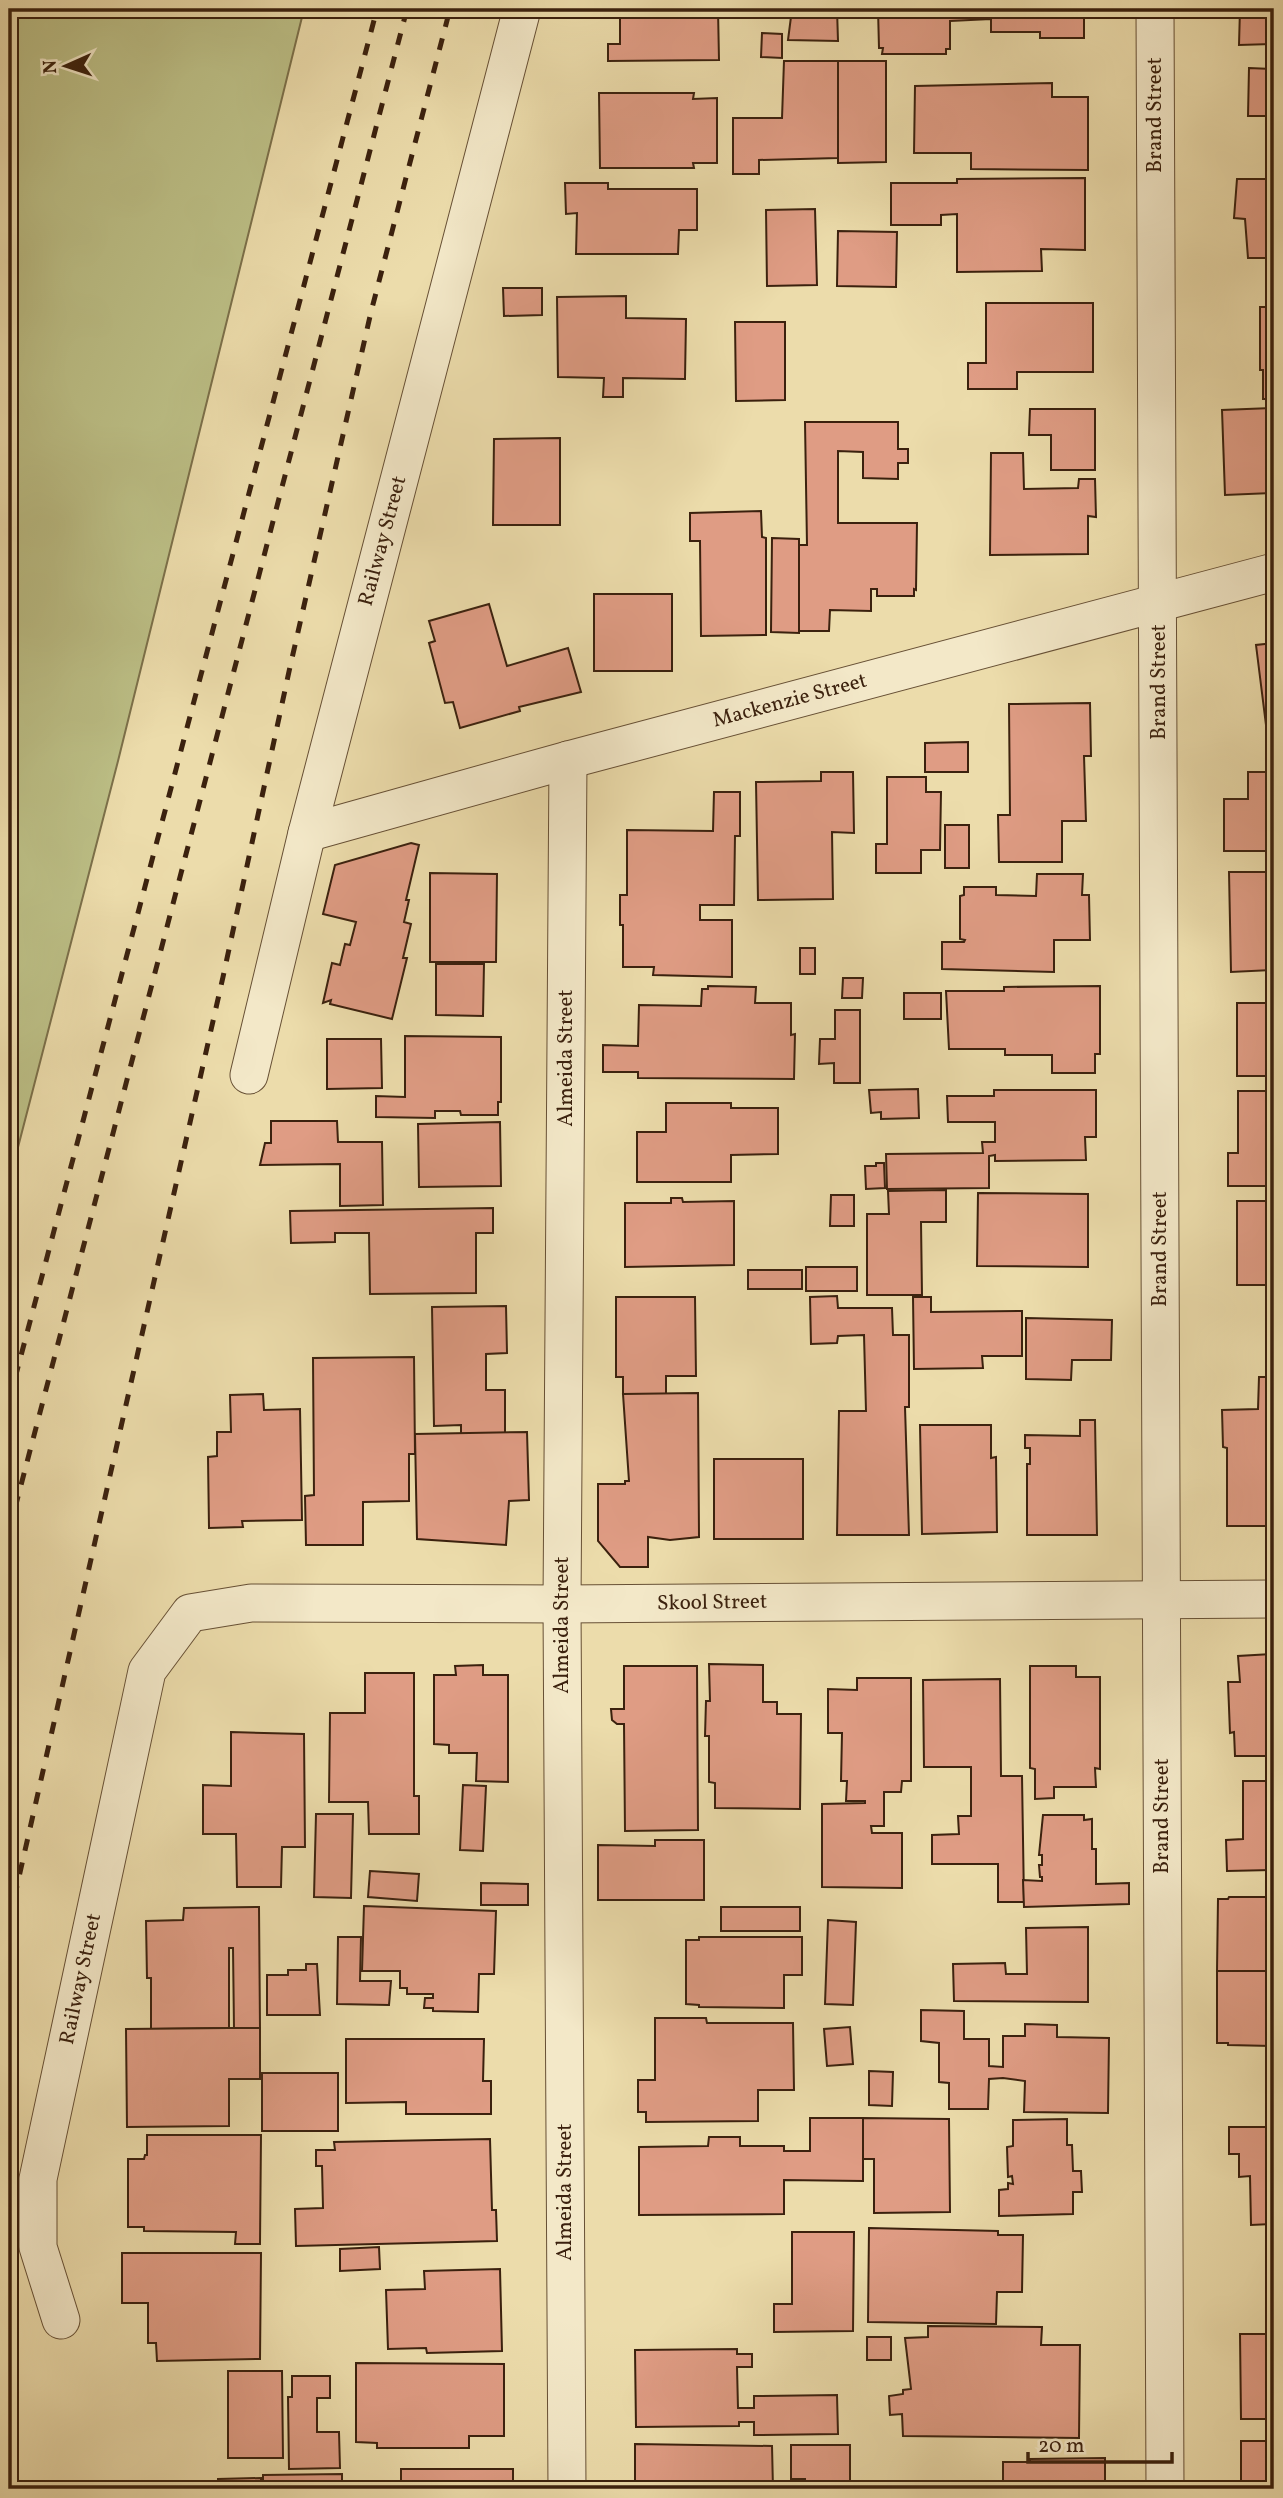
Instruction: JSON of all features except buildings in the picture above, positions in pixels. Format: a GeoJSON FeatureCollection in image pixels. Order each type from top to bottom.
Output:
{"type":"FeatureCollection","features":[{"type":"Feature","properties":{"kind":"street","name":"Railway Street"},"geometry":{"type":"LineString","coordinates":[[249,1075],[307,833],[522,9]]}},
{"type":"Feature","properties":{"kind":"street","name":"Brand Street"},"geometry":{"type":"LineString","coordinates":[[1155,9],[1165,2489]]}},
{"type":"Feature","properties":{"kind":"street","name":"Mackenzie Street"},"geometry":{"type":"LineString","coordinates":[[307,833],[568,760],[1274,572]]}},
{"type":"Feature","properties":{"kind":"street","name":"Almeida Street"},"geometry":{"type":"LineString","coordinates":[[567,2489],[562,1604],[568,760]]}},
{"type":"Feature","properties":{"kind":"street","name":"Skool Street"},"geometry":{"type":"LineString","coordinates":[[167,1644],[191,1613],[251,1603],[562,1604],[1274,1599]]}},
{"type":"Feature","properties":{"kind":"street","name":"Railway Street"},"geometry":{"type":"LineString","coordinates":[[61,2320],[38,2247],[38,2179],[146,1671],[167,1644]]}},
{"type":"Feature","properties":{"kind":"green space"},"geometry":{"type":"Polygon","coordinates":[[[9,9],[304,9],[118,761],[9,1182],[9,9]]]}},
{"type":"Feature","properties":{"kind":"railway"},"geometry":{"type":"LineString","coordinates":[[9,1401],[377,9]]}},
{"type":"Feature","properties":{"kind":"railway"},"geometry":{"type":"LineString","coordinates":[[9,1531],[407,9]]}},
{"type":"Feature","properties":{"kind":"railway"},"geometry":{"type":"LineString","coordinates":[[9,1921],[371,312],[450,9]]}}]}
